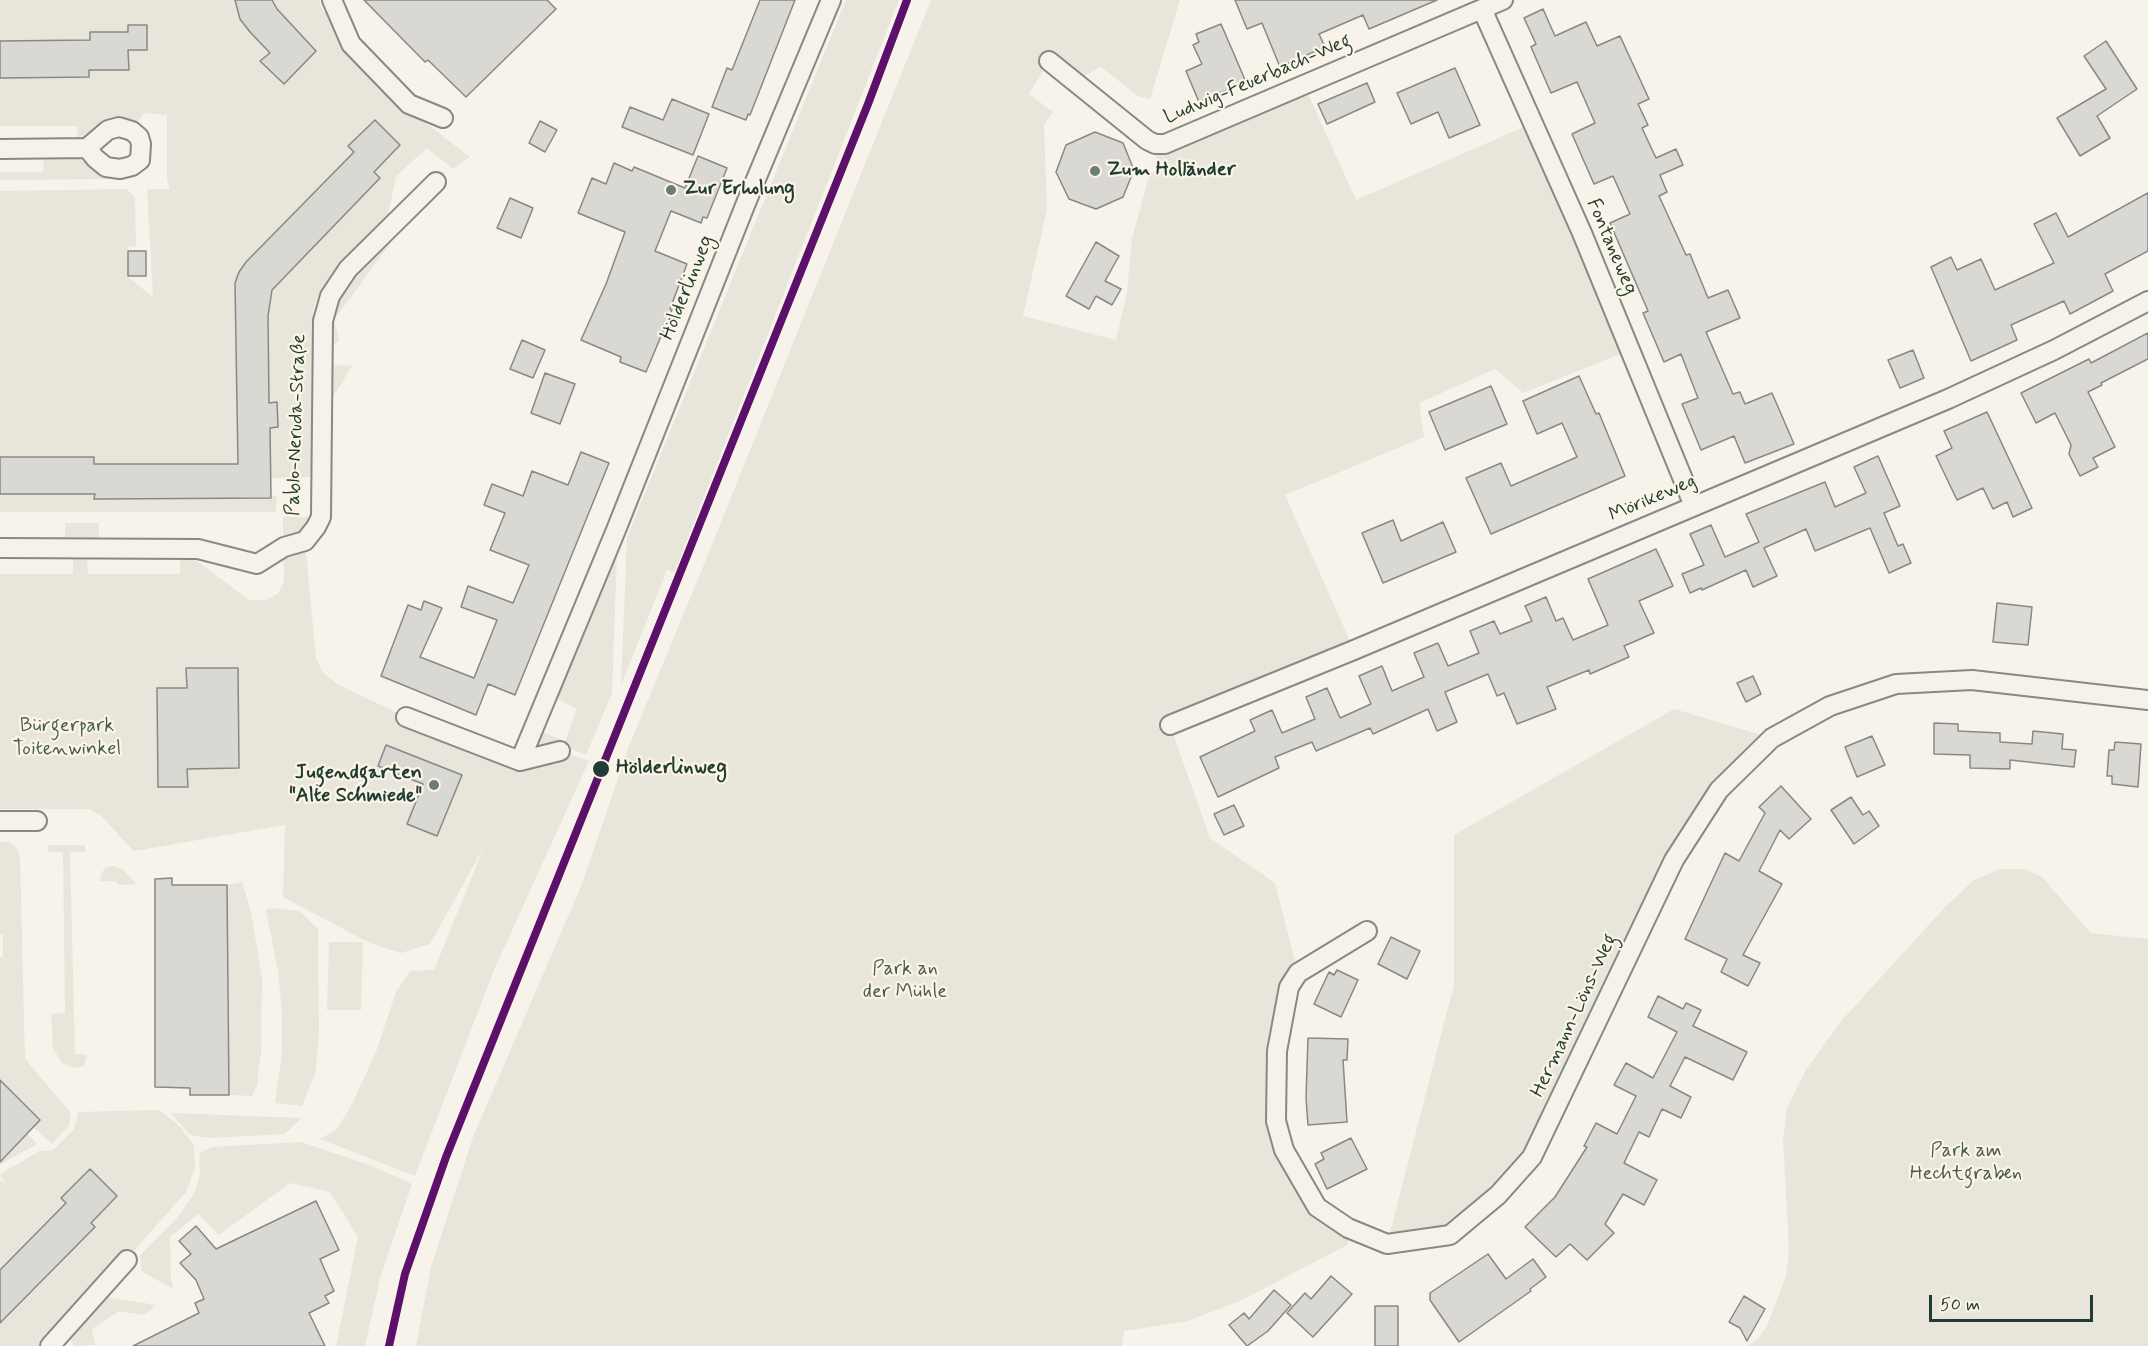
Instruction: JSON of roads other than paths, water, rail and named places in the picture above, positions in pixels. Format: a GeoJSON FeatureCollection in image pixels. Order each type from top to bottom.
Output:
{"type":"FeatureCollection","features":[{"type":"Feature","properties":{"kind":"street"},"geometry":{"type":"LineString","coordinates":[[332,0],[351,44],[409,104],[443,118]]}},
{"type":"Feature","properties":{"kind":"street","name":"Hölderlinweg"},"geometry":{"type":"LineString","coordinates":[[520,761],[831,0]]}},
{"type":"Feature","properties":{"kind":"street","name":"Ludwig-Feuerbach-Weg"},"geometry":{"type":"LineString","coordinates":[[1049,61],[1147,140],[1155,144],[1165,144],[1503,0]]}},
{"type":"Feature","properties":{"kind":"street","name":"Fontaneweg"},"geometry":{"type":"LineString","coordinates":[[1482,9],[1582,233],[1694,506]]}},
{"type":"Feature","properties":{"kind":"street"},"geometry":{"type":"LineString","coordinates":[[0,149],[87,148]]}},
{"type":"Feature","properties":{"kind":"street","name":"Pablo-Neruda-Straße"},"geometry":{"type":"LineString","coordinates":[[0,548],[198,549],[257,564],[284,546],[305,541],[321,517],[323,321],[330,296],[348,269],[436,182]]}},
{"type":"Feature","properties":{"kind":"street","name":"Mörikeweg"},"geometry":{"type":"LineString","coordinates":[[1170,725],[1304,671],[1959,394],[2054,350],[2148,301]]}},
{"type":"Feature","properties":{"kind":"street","name":"Hermann-Löns-Weg"},"geometry":{"type":"LineString","coordinates":[[1367,931],[1298,973],[1289,987],[1277,1051],[1276,1121],[1284,1150],[1317,1207],[1348,1228],[1387,1244],[1450,1235],[1498,1195],[1532,1157],[1674,860],[1719,790],[1772,738],[1830,706],[1896,684],[1972,680],[2148,700]]}},
{"type":"Feature","properties":{"kind":"street"},"geometry":{"type":"LineString","coordinates":[[406,717],[520,761],[560,751]]}},
{"type":"Feature","properties":{"kind":"street"},"geometry":{"type":"LineString","coordinates":[[0,821],[37,821]]}},
{"type":"Feature","properties":{"kind":"street"},"geometry":{"type":"LineString","coordinates":[[50,1346],[127,1260]]}},
{"type":"Feature","properties":{"kind":"place","name":"Zum Holländer"},"geometry":{"type":"Point","coordinates":[1095,171]}},
{"type":"Feature","properties":{"kind":"place","name":"Zur Erholung"},"geometry":{"type":"Point","coordinates":[671,190]}},
{"type":"Feature","properties":{"kind":"place","name":"Hölderlinweg"},"geometry":{"type":"Point","coordinates":[601,769]}},
{"type":"Feature","properties":{"kind":"place","name":"Jugendgarten \"Alte Schmiede\""},"geometry":{"type":"Point","coordinates":[434,785]}},
{"type":"Feature","properties":{"kind":"park label","name":"Bürgerpark Toitenwinkel"},"geometry":{"type":"Point","coordinates":[67,738]}},
{"type":"Feature","properties":{"kind":"park label","name":"Park an der Mühle"},"geometry":{"type":"Point","coordinates":[905,982]}},
{"type":"Feature","properties":{"kind":"park label","name":"Park am Hechtgraben"},"geometry":{"type":"Point","coordinates":[1966,1164]}}]}
